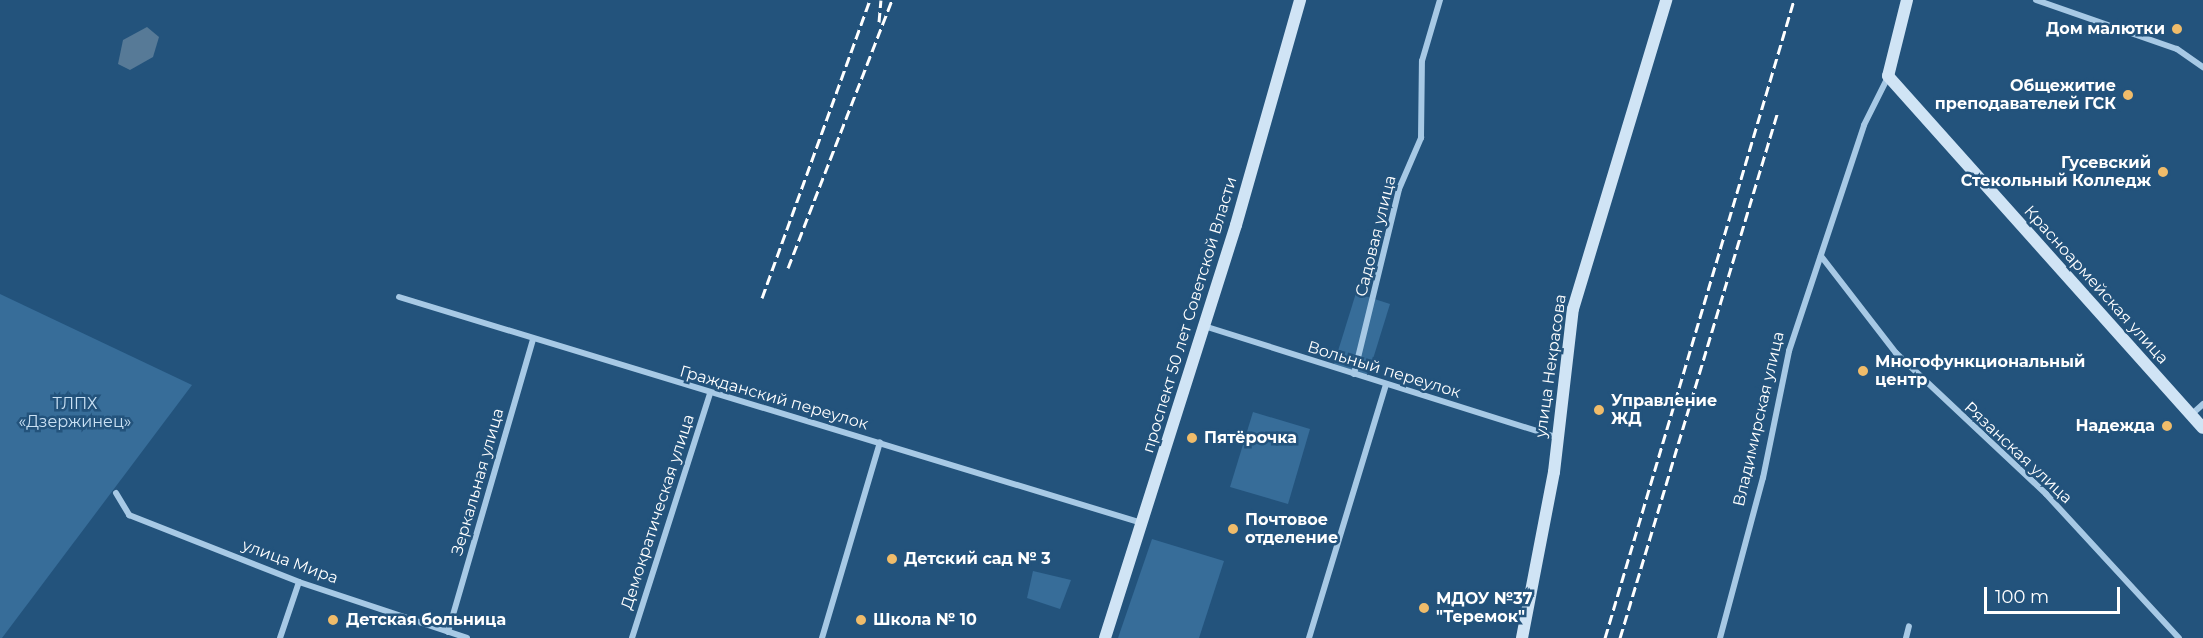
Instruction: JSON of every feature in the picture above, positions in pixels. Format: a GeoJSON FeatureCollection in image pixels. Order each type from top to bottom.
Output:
{"type":"FeatureCollection","features":[{"type":"Feature","properties":{"kind":"street","name":"проспект 50 лет Советской Власти"},"geometry":{"type":"LineString","coordinates":[[1105,638],[1143,524],[1300,0]]}},
{"type":"Feature","properties":{"kind":"street","name":"Садовая улица"},"geometry":{"type":"LineString","coordinates":[[1354,374],[1399,189],[1422,138],[1422,61],[1440,0]]}},
{"type":"Feature","properties":{"kind":"street","name":"улица Некрасова"},"geometry":{"type":"LineString","coordinates":[[1522,638],[1557,437],[1574,309],[1666,0]]}},
{"type":"Feature","properties":{"kind":"street"},"geometry":{"type":"LineString","coordinates":[[1888,76],[1906,0]]}},
{"type":"Feature","properties":{"kind":"street"},"geometry":{"type":"LineString","coordinates":[[2036,0],[2177,49],[2203,67]]}},
{"type":"Feature","properties":{"kind":"street","name":"Владимирская улица"},"geometry":{"type":"LineString","coordinates":[[1720,638],[1763,478],[1789,351],[1864,125],[1888,76]]}},
{"type":"Feature","properties":{"kind":"street","name":"Красноармейская улица"},"geometry":{"type":"LineString","coordinates":[[1888,76],[2203,428]]}},
{"type":"Feature","properties":{"kind":"street","name":"Рязанская улица"},"geometry":{"type":"LineString","coordinates":[[1821,256],[1896,353],[2046,494],[2179,638]]}},
{"type":"Feature","properties":{"kind":"street","name":"Гражданский переулок"},"geometry":{"type":"LineString","coordinates":[[399,297],[1143,524]]}},
{"type":"Feature","properties":{"kind":"street","name":"Вольный переулок"},"geometry":{"type":"LineString","coordinates":[[1203,326],[1557,437]]}},
{"type":"Feature","properties":{"kind":"street","name":"Зеркальная улица"},"geometry":{"type":"LineString","coordinates":[[448,632],[533,339]]}},
{"type":"Feature","properties":{"kind":"street"},"geometry":{"type":"LineString","coordinates":[[1309,638],[1386,384]]}},
{"type":"Feature","properties":{"kind":"street","name":"Демократическая улица"},"geometry":{"type":"LineString","coordinates":[[632,638],[710,393]]}},
{"type":"Feature","properties":{"kind":"street"},"geometry":{"type":"LineString","coordinates":[[2192,414],[2203,404]]}},
{"type":"Feature","properties":{"kind":"street"},"geometry":{"type":"LineString","coordinates":[[822,638],[879,442]]}},
{"type":"Feature","properties":{"kind":"street","name":"улица Мира"},"geometry":{"type":"LineString","coordinates":[[116,493],[129,515],[299,582],[467,638]]}},
{"type":"Feature","properties":{"kind":"street"},"geometry":{"type":"LineString","coordinates":[[280,638],[299,582]]}},
{"type":"Feature","properties":{"kind":"street"},"geometry":{"type":"LineString","coordinates":[[1906,638],[1909,626]]}},
{"type":"Feature","properties":{"kind":"green space"},"geometry":{"type":"Polygon","coordinates":[[[1356,293],[1390,304],[1368,375],[1334,364],[1356,293]]]}},
{"type":"Feature","properties":{"kind":"green space","name":"ТЛПХ «Дзержинец»"},"geometry":{"type":"Polygon","coordinates":[[[0,294],[192,385],[2,638],[0,638],[0,294]]]}},
{"type":"Feature","properties":{"kind":"green space"},"geometry":{"type":"Polygon","coordinates":[[[1253,412],[1310,429],[1288,504],[1230,487],[1253,412]]]}},
{"type":"Feature","properties":{"kind":"green space"},"geometry":{"type":"Polygon","coordinates":[[[1152,539],[1224,561],[1199,638],[1118,638],[1152,539]]]}},
{"type":"Feature","properties":{"kind":"green space"},"geometry":{"type":"Polygon","coordinates":[[[1033,571],[1071,580],[1060,609],[1027,598],[1033,571]]]}},
{"type":"Feature","properties":{"kind":"shaded area"},"geometry":{"type":"Polygon","coordinates":[[[147,27],[159,37],[153,57],[130,70],[118,64],[123,40],[147,27]]]}},
{"type":"Feature","properties":{"kind":"railway"},"geometry":{"type":"LineString","coordinates":[[762,298],[870,0]]}},
{"type":"Feature","properties":{"kind":"railway"},"geometry":{"type":"LineString","coordinates":[[879,22],[881,0]]}},
{"type":"Feature","properties":{"kind":"railway"},"geometry":{"type":"LineString","coordinates":[[788,268],[892,0]]}},
{"type":"Feature","properties":{"kind":"railway"},"geometry":{"type":"LineString","coordinates":[[1605,638],[1794,0]]}},
{"type":"Feature","properties":{"kind":"railway"},"geometry":{"type":"LineString","coordinates":[[1620,638],[1778,111]]}},
{"type":"Feature","properties":{"kind":"place","name":"Дом малютки"},"geometry":{"type":"Point","coordinates":[2177,29]}},
{"type":"Feature","properties":{"kind":"place","name":"Общежитие преподавателей ГСК"},"geometry":{"type":"Point","coordinates":[2128,95]}},
{"type":"Feature","properties":{"kind":"place","name":"Гусевский Стекольный Колледж"},"geometry":{"type":"Point","coordinates":[2163,172]}},
{"type":"Feature","properties":{"kind":"place","name":"Многофункциональный центр"},"geometry":{"type":"Point","coordinates":[1863,371]}},
{"type":"Feature","properties":{"kind":"place","name":"Управление ЖД"},"geometry":{"type":"Point","coordinates":[1599,410]}},
{"type":"Feature","properties":{"kind":"place","name":"Надежда"},"geometry":{"type":"Point","coordinates":[2167,426]}},
{"type":"Feature","properties":{"kind":"place","name":"Пятёрочка"},"geometry":{"type":"Point","coordinates":[1192,438]}},
{"type":"Feature","properties":{"kind":"place","name":"Почтовое отделение"},"geometry":{"type":"Point","coordinates":[1233,529]}},
{"type":"Feature","properties":{"kind":"place","name":"Детский сад № 3"},"geometry":{"type":"Point","coordinates":[892,559]}},
{"type":"Feature","properties":{"kind":"place","name":"МДОУ №37 \"Теремок\""},"geometry":{"type":"Point","coordinates":[1424,608]}},
{"type":"Feature","properties":{"kind":"place","name":"Детская больница"},"geometry":{"type":"Point","coordinates":[333,620]}},
{"type":"Feature","properties":{"kind":"place","name":"Школа № 10"},"geometry":{"type":"Point","coordinates":[861,620]}}]}
